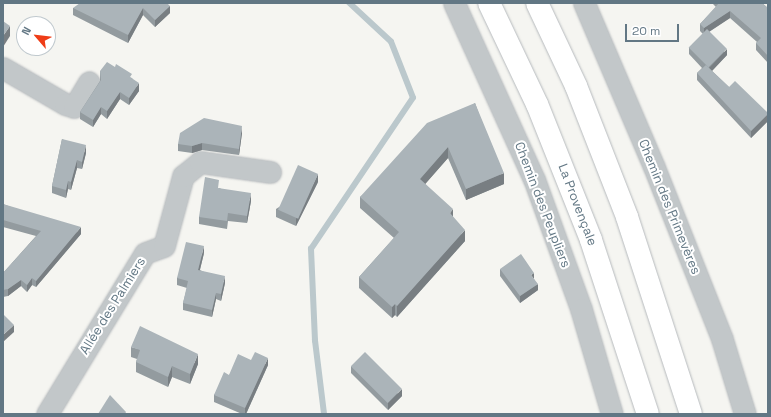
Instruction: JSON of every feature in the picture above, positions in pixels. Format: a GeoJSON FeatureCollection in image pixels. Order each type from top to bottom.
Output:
{"type":"FeatureCollection","features":[{"type":"Feature","properties":{"kind":"highway","name":"La Provençale"},"geometry":{"type":"LineString","coordinates":[[489,3],[537,104],[591,240],[648,414]]}},
{"type":"Feature","properties":{"kind":"highway"},"geometry":{"type":"LineString","coordinates":[[537,3],[576,86],[627,216],[692,414]]}},
{"type":"Feature","properties":{"kind":"street","name":"Chemin des Peupliers"},"geometry":{"type":"LineString","coordinates":[[454,3],[534,179],[581,309],[612,414]]}},
{"type":"Feature","properties":{"kind":"street","name":"Chemin des Primevères"},"geometry":{"type":"LineString","coordinates":[[584,3],[654,167],[722,339],[745,414]]}},
{"type":"Feature","properties":{"kind":"street"},"geometry":{"type":"LineString","coordinates":[[3,68],[65,104],[74,107],[89,82]]}},
{"type":"Feature","properties":{"kind":"street","name":"Allée des Palmiers"},"geometry":{"type":"LineString","coordinates":[[47,414],[145,253],[164,246],[183,176],[200,162],[270,172]]}},
{"type":"Feature","properties":{"kind":"building"},"geometry":{"type":"Polygon","coordinates":[[[80,3],[167,3],[170,6],[155,20],[143,8],[128,35],[73,8],[80,3]]]}},
{"type":"Feature","properties":{"kind":"building"},"geometry":{"type":"Polygon","coordinates":[[[719,3],[762,3],[768,8],[768,56],[756,43],[761,38],[730,11],[704,28],[700,24],[719,3]]]}},
{"type":"Feature","properties":{"kind":"building"},"geometry":{"type":"Polygon","coordinates":[[[3,21],[10,26],[3,36],[3,21]]]}},
{"type":"Feature","properties":{"kind":"building"},"geometry":{"type":"Polygon","coordinates":[[[707,29],[727,49],[708,67],[689,47],[707,29]]]}},
{"type":"Feature","properties":{"kind":"building"},"geometry":{"type":"Polygon","coordinates":[[[107,62],[115,67],[116,64],[132,74],[130,77],[139,83],[129,98],[120,92],[107,111],[101,107],[93,120],[80,112],[101,80],[100,71],[107,62]]]}},
{"type":"Feature","properties":{"kind":"building"},"geometry":{"type":"Polygon","coordinates":[[[706,65],[729,87],[735,81],[768,113],[751,131],[697,73],[706,65]]]}},
{"type":"Feature","properties":{"kind":"building"},"geometry":{"type":"Polygon","coordinates":[[[475,103],[504,173],[466,189],[448,147],[420,179],[453,209],[450,213],[465,230],[397,306],[395,304],[392,307],[359,277],[399,232],[360,197],[427,123],[475,103]]]}},
{"type":"Feature","properties":{"kind":"building"},"geometry":{"type":"Polygon","coordinates":[[[204,118],[242,126],[239,149],[202,143],[192,146],[178,144],[180,133],[204,118]]]}},
{"type":"Feature","properties":{"kind":"building"},"geometry":{"type":"Polygon","coordinates":[[[62,139],[86,145],[82,162],[77,160],[71,182],[68,181],[66,190],[52,186],[62,139]]]}},
{"type":"Feature","properties":{"kind":"building"},"geometry":{"type":"Polygon","coordinates":[[[298,165],[318,174],[298,219],[278,210],[298,165]]]}},
{"type":"Feature","properties":{"kind":"building"},"geometry":{"type":"Polygon","coordinates":[[[205,177],[219,180],[218,188],[251,193],[247,216],[228,213],[227,221],[199,217],[205,177]]]}},
{"type":"Feature","properties":{"kind":"building"},"geometry":{"type":"Polygon","coordinates":[[[3,204],[81,227],[36,281],[32,278],[27,285],[21,280],[8,289],[3,290],[3,273],[41,231],[3,220],[3,204]]]}},
{"type":"Feature","properties":{"kind":"building"},"geometry":{"type":"Polygon","coordinates":[[[186,242],[204,246],[198,270],[225,276],[221,294],[216,293],[212,310],[183,303],[188,281],[177,278],[186,242]]]}},
{"type":"Feature","properties":{"kind":"building"},"geometry":{"type":"Polygon","coordinates":[[[521,254],[534,273],[531,275],[538,284],[520,296],[500,269],[521,254]]]}},
{"type":"Feature","properties":{"kind":"building"},"geometry":{"type":"Polygon","coordinates":[[[3,314],[14,325],[3,335],[3,314]]]}},
{"type":"Feature","properties":{"kind":"building"},"geometry":{"type":"Polygon","coordinates":[[[140,326],[198,354],[190,374],[172,366],[168,377],[136,362],[140,350],[131,347],[140,326]]]}},
{"type":"Feature","properties":{"kind":"building"},"geometry":{"type":"Polygon","coordinates":[[[255,352],[268,358],[245,408],[214,395],[224,372],[229,375],[238,354],[251,360],[255,352]]]}},
{"type":"Feature","properties":{"kind":"building"},"geometry":{"type":"Polygon","coordinates":[[[365,352],[402,389],[388,403],[351,366],[365,352]]]}},
{"type":"Feature","properties":{"kind":"building"},"geometry":{"type":"Polygon","coordinates":[[[110,395],[126,412],[125,414],[98,414],[110,395]]]}},
{"type":"Feature","properties":{"kind":"waterway"},"geometry":{"type":"LineString","coordinates":[[324,414],[315,341],[311,249],[413,98],[391,42],[349,3]]}}]}
